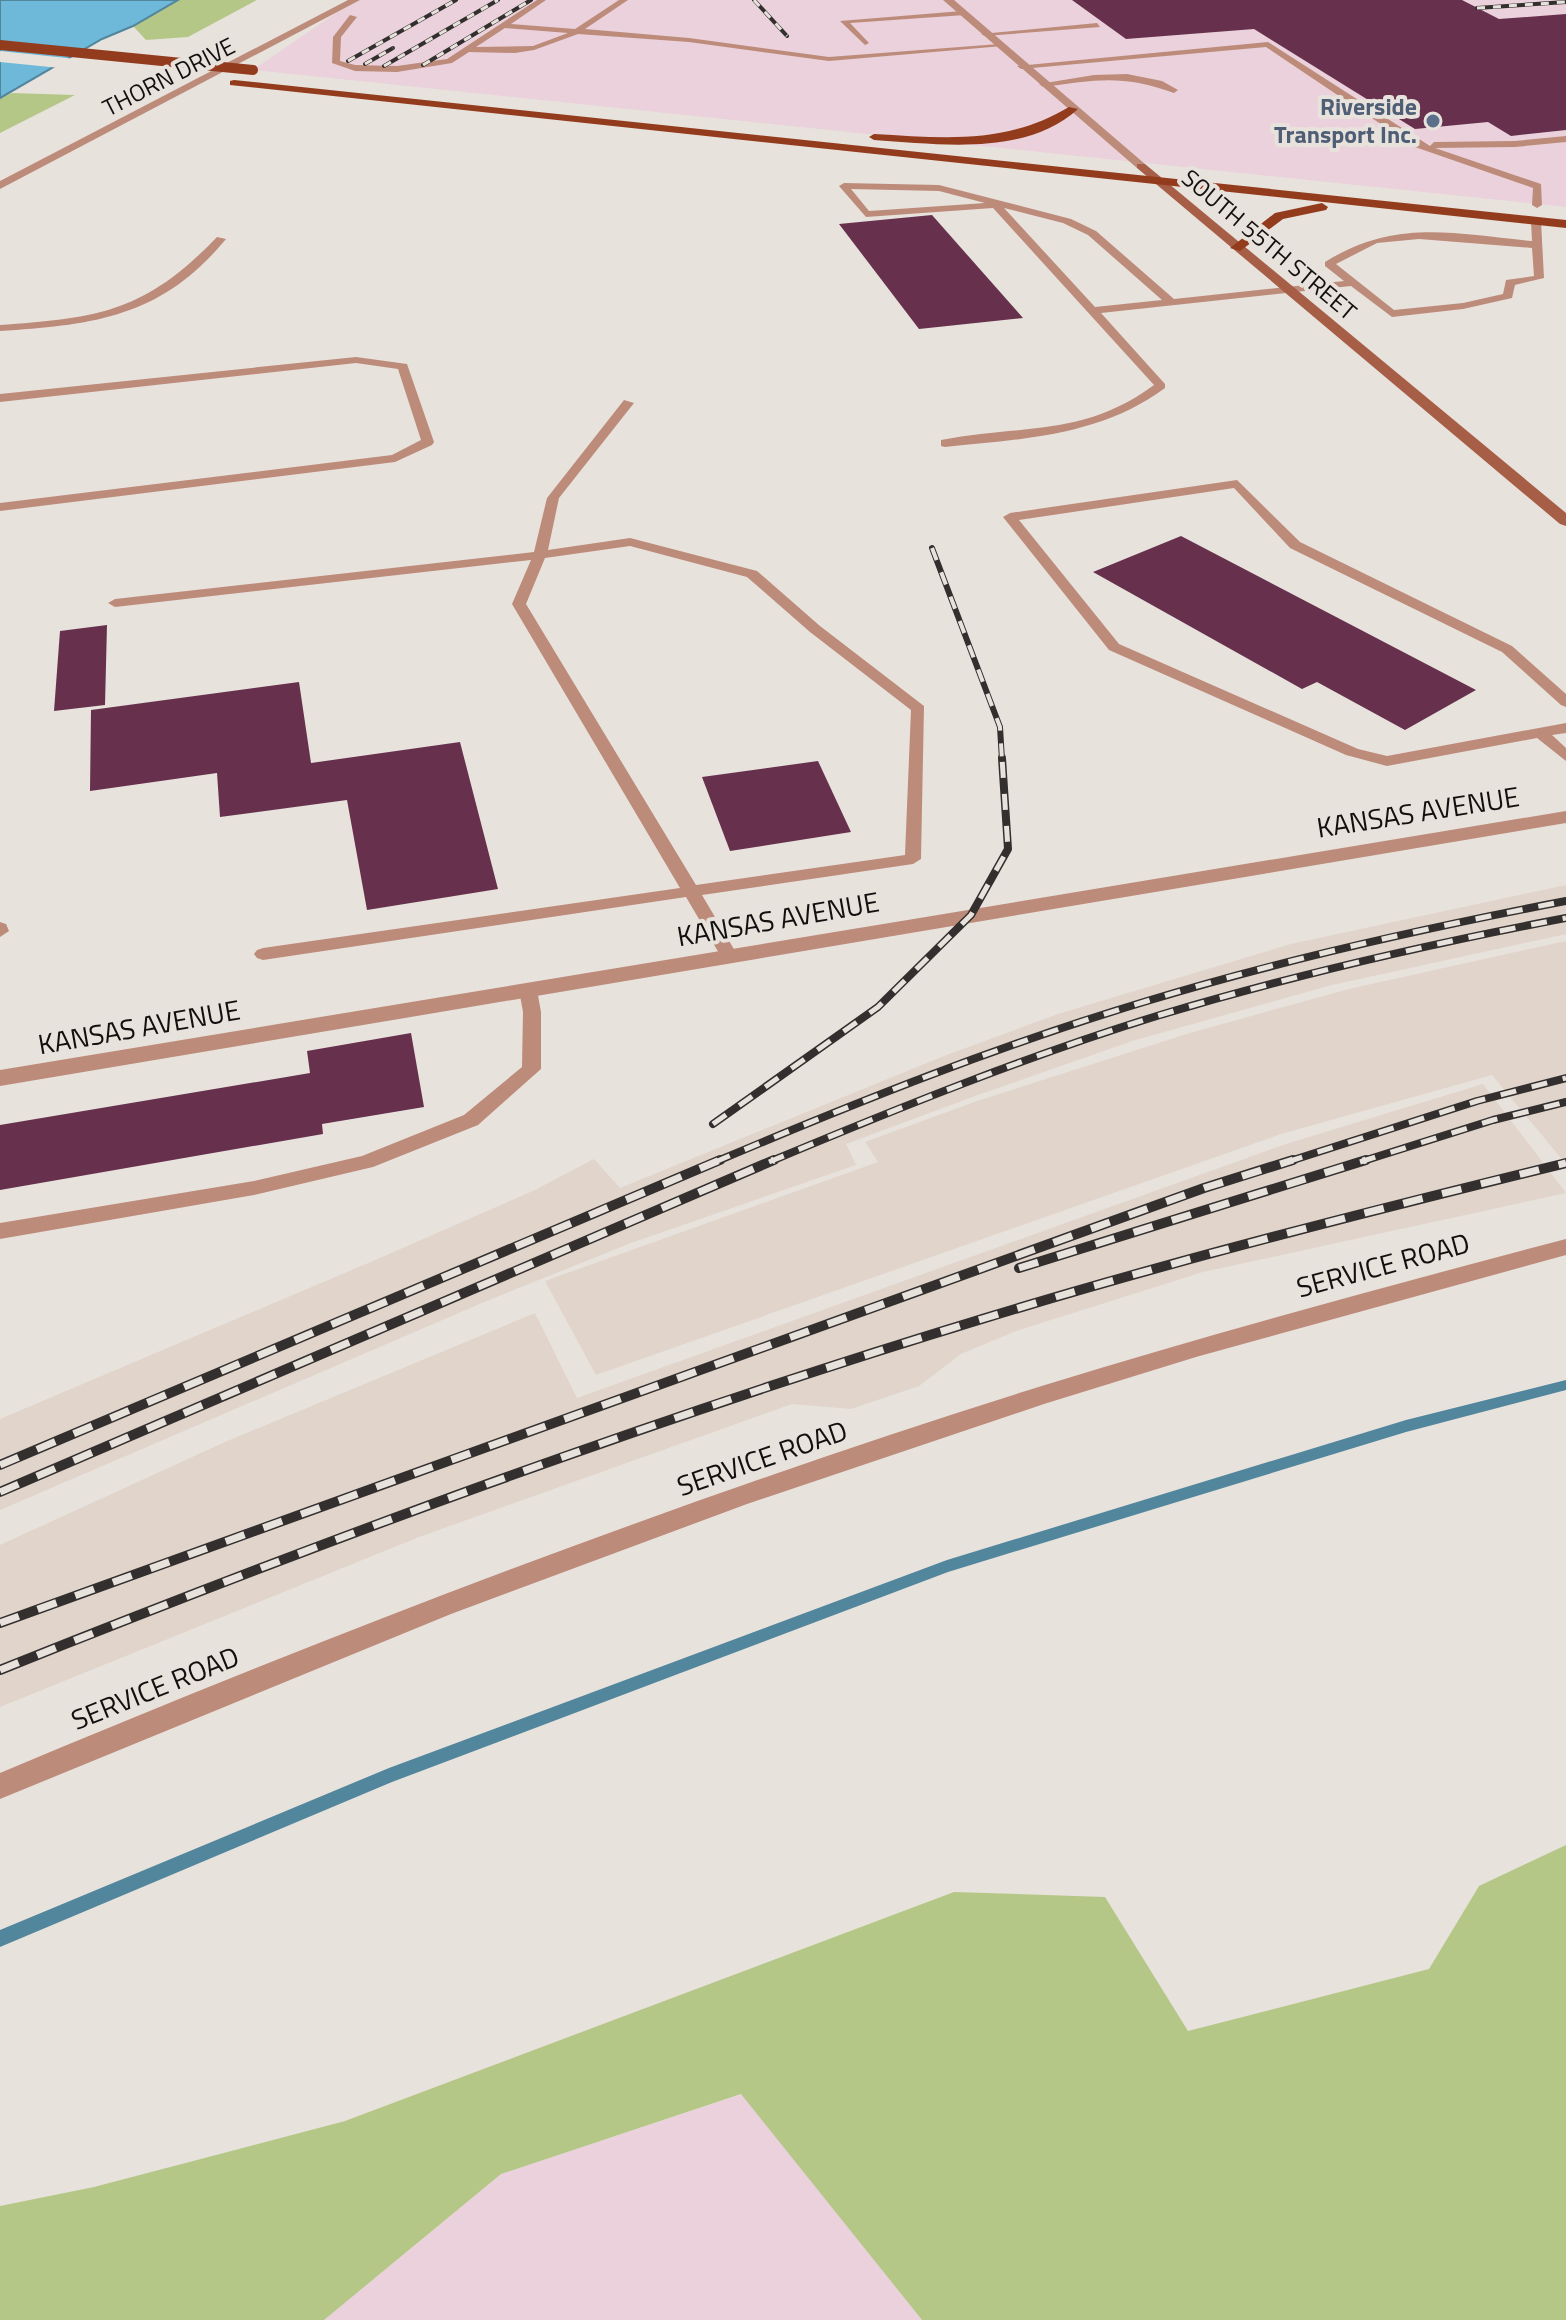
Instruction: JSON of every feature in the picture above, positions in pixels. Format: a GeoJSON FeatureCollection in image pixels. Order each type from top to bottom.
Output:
{"type":"FeatureCollection","features":[{"type":"Feature","properties":{"kind":"main road"},"geometry":{"type":"LineString","coordinates":[[0,45],[269,72]]}},
{"type":"Feature","properties":{"kind":"main road"},"geometry":{"type":"LineString","coordinates":[[187,78],[1566,224]]}},
{"type":"Feature","properties":{"kind":"main road"},"geometry":{"type":"LineString","coordinates":[[874,137],[1002,139],[1032,133],[1054,123],[1073,109]]}},
{"type":"Feature","properties":{"kind":"main road"},"geometry":{"type":"LineString","coordinates":[[858,135],[999,151]]}},
{"type":"Feature","properties":{"kind":"main road"},"geometry":{"type":"LineString","coordinates":[[1031,154],[1267,179]]}},
{"type":"Feature","properties":{"kind":"main road","name":"SOUTH 55TH STREET"},"geometry":{"type":"LineString","coordinates":[[1141,166],[1566,521]]}},
{"type":"Feature","properties":{"kind":"main road"},"geometry":{"type":"LineString","coordinates":[[1236,248],[1279,216],[1302,209],[1360,203]]}},
{"type":"Feature","properties":{"kind":"main road"},"geometry":{"type":"LineString","coordinates":[[1521,204],[1551,207]]}},
{"type":"Feature","properties":{"kind":"street"},"geometry":{"type":"LineString","coordinates":[[353,1],[359,7],[353,17]]}},
{"type":"Feature","properties":{"kind":"street","name":"THORN DRIVE"},"geometry":{"type":"LineString","coordinates":[[0,186],[353,1]]}},
{"type":"Feature","properties":{"kind":"street","name":"SOUTH 55TH STREET"},"geometry":{"type":"LineString","coordinates":[[953,1],[962,13],[1021,66],[1141,166]]}},
{"type":"Feature","properties":{"kind":"street","name":"KANSAS AVENUE"},"geometry":{"type":"LineString","coordinates":[[0,1078],[1566,817]]}},
{"type":"Feature","properties":{"kind":"lane"},"geometry":{"type":"LineString","coordinates":[[353,17],[340,30],[334,42],[336,63],[377,69],[427,67],[449,61],[542,0]]}},
{"type":"Feature","properties":{"kind":"lane"},"geometry":{"type":"LineString","coordinates":[[468,49],[495,52],[541,49],[577,33],[624,0]]}},
{"type":"Feature","properties":{"kind":"lane"},"geometry":{"type":"LineString","coordinates":[[865,43],[844,21],[962,13]]}},
{"type":"Feature","properties":{"kind":"lane"},"geometry":{"type":"LineString","coordinates":[[500,25],[689,40],[829,59],[999,46]]}},
{"type":"Feature","properties":{"kind":"lane"},"geometry":{"type":"LineString","coordinates":[[985,34],[1097,25]]}},
{"type":"Feature","properties":{"kind":"lane"},"geometry":{"type":"LineString","coordinates":[[1021,66],[1268,44],[1418,145],[1538,186],[1537,205]]}},
{"type":"Feature","properties":{"kind":"lane"},"geometry":{"type":"LineString","coordinates":[[1043,84],[1135,75],[1155,79],[1174,90]]}},
{"type":"Feature","properties":{"kind":"lane"},"geometry":{"type":"LineString","coordinates":[[1418,145],[1515,144],[1566,139]]}},
{"type":"Feature","properties":{"kind":"lane"},"geometry":{"type":"LineString","coordinates":[[996,205],[866,214],[844,186],[939,188],[1067,221],[1092,233],[1172,303]]}},
{"type":"Feature","properties":{"kind":"lane"},"geometry":{"type":"LineString","coordinates":[[945,443],[1104,420],[1143,402],[1161,386],[996,205]]}},
{"type":"Feature","properties":{"kind":"lane"},"geometry":{"type":"LineString","coordinates":[[1536,221],[1538,245],[1539,278],[1510,282],[1508,296],[1463,306],[1392,314],[1329,264],[1354,248],[1380,239],[1422,236],[1538,245]]}},
{"type":"Feature","properties":{"kind":"lane"},"geometry":{"type":"LineString","coordinates":[[0,328],[74,321],[120,312],[198,263],[221,239]]}},
{"type":"Feature","properties":{"kind":"lane"},"geometry":{"type":"LineString","coordinates":[[1093,311],[1353,283]]}},
{"type":"Feature","properties":{"kind":"lane"},"geometry":{"type":"LineString","coordinates":[[0,398],[356,360],[403,366],[428,442],[395,458],[0,507]]}},
{"type":"Feature","properties":{"kind":"lane"},"geometry":{"type":"LineString","coordinates":[[628,403],[553,498],[540,555],[519,604],[729,956]]}},
{"type":"Feature","properties":{"kind":"lane"},"geometry":{"type":"LineString","coordinates":[[1566,702],[1507,649],[1295,545],[1237,484],[1010,517],[1114,647],[1352,752],[1387,761],[1566,728]]}},
{"type":"Feature","properties":{"kind":"lane"},"geometry":{"type":"LineString","coordinates":[[115,603],[630,542],[752,574],[815,629],[919,709],[913,859],[263,954]]}},
{"type":"Feature","properties":{"kind":"lane"},"geometry":{"type":"LineString","coordinates":[[1541,733],[1566,756]]}},
{"type":"Feature","properties":{"kind":"lane"},"geometry":{"type":"LineString","coordinates":[[0,1231],[254,1188],[366,1162],[471,1120],[531,1069],[532,1012],[528,990]]}},
{"type":"Feature","properties":{"kind":"lane","name":"SERVICE ROAD"},"geometry":{"type":"LineString","coordinates":[[0,1786],[175,1711],[522,1575],[827,1465],[1198,1347],[1566,1247]]}},
{"type":"Feature","properties":{"kind":"shaded area"},"geometry":{"type":"Polygon","coordinates":[[[355,0],[1566,0],[1566,207],[253,70],[355,0]]]}},
{"type":"Feature","properties":{"kind":"shaded area"},"geometry":{"type":"Polygon","coordinates":[[[1566,885],[1566,934],[1332,985],[1132,1041],[975,1096],[846,1144],[856,1165],[631,1243],[489,1300],[0,1510],[0,1419],[373,1261],[535,1190],[594,1159],[620,1188],[944,1056],[1058,1014],[1291,944],[1566,885]]]}},
{"type":"Feature","properties":{"kind":"shaded area"},"geometry":{"type":"Polygon","coordinates":[[[1566,941],[1566,1164],[1492,1075],[1281,1134],[596,1375],[545,1281],[878,1162],[865,1142],[977,1101],[1190,1033],[1349,989],[1566,941]]]}},
{"type":"Feature","properties":{"kind":"shaded area"},"geometry":{"type":"Polygon","coordinates":[[[1483,1084],[1566,1193],[1203,1272],[1016,1331],[961,1354],[919,1386],[851,1409],[792,1404],[419,1537],[0,1707],[0,1545],[225,1442],[535,1313],[577,1398],[1286,1144],[1483,1084]]]}},
{"type":"Feature","properties":{"kind":"shaded area"},"geometry":{"type":"Polygon","coordinates":[[[742,2094],[922,2320],[324,2320],[501,2174],[742,2094]]]}},
{"type":"Feature","properties":{"kind":"green space"},"geometry":{"type":"Polygon","coordinates":[[[178,0],[257,0],[188,37],[146,40],[133,26],[178,0]]]}},
{"type":"Feature","properties":{"kind":"green space"},"geometry":{"type":"Polygon","coordinates":[[[12,93],[75,95],[0,133],[0,98],[12,93]]]}},
{"type":"Feature","properties":{"kind":"green space"},"geometry":{"type":"Polygon","coordinates":[[[1566,1845],[1566,2320],[922,2320],[741,2094],[501,2174],[324,2320],[0,2320],[0,2206],[94,2187],[345,2121],[954,1892],[1105,1897],[1188,2031],[1429,1969],[1479,1886],[1566,1845]]]}},
{"type":"Feature","properties":{"kind":"water"},"geometry":{"type":"Polygon","coordinates":[[[0,0],[178,0],[133,26],[102,39],[0,98],[0,0]]]}},
{"type":"Feature","properties":{"kind":"pier"},"geometry":{"type":"Polygon","coordinates":[[[0,51],[76,59],[60,68],[0,62],[0,51]]]}},
{"type":"Feature","properties":{"kind":"building"},"geometry":{"type":"Polygon","coordinates":[[[1072,0],[1462,0],[1499,19],[1566,14],[1566,130],[1511,136],[1488,122],[1415,129],[1254,29],[1126,39],[1072,0]]]}},
{"type":"Feature","properties":{"kind":"building"},"geometry":{"type":"Polygon","coordinates":[[[932,215],[1023,318],[919,329],[839,224],[932,215]]]}},
{"type":"Feature","properties":{"kind":"building"},"geometry":{"type":"Polygon","coordinates":[[[1181,536],[1476,690],[1405,730],[1317,682],[1302,689],[1093,572],[1181,536]]]}},
{"type":"Feature","properties":{"kind":"building"},"geometry":{"type":"Polygon","coordinates":[[[107,625],[105,705],[54,711],[60,631],[107,625]]]}},
{"type":"Feature","properties":{"kind":"building"},"geometry":{"type":"Polygon","coordinates":[[[299,682],[311,763],[460,742],[498,889],[367,910],[347,800],[220,817],[217,773],[90,791],[91,710],[299,682]]]}},
{"type":"Feature","properties":{"kind":"building"},"geometry":{"type":"Polygon","coordinates":[[[818,761],[851,832],[730,851],[702,777],[818,761]]]}},
{"type":"Feature","properties":{"kind":"building"},"geometry":{"type":"Polygon","coordinates":[[[411,1033],[424,1107],[322,1124],[323,1134],[0,1190],[0,1125],[310,1073],[307,1051],[411,1033]]]}},
{"type":"Feature","properties":{"kind":"waterway"},"geometry":{"type":"LineString","coordinates":[[0,1939],[389,1776],[947,1566],[1406,1426],[1566,1385]]}},
{"type":"Feature","properties":{"kind":"railway"},"geometry":{"type":"LineString","coordinates":[[348,61],[456,0]]}},
{"type":"Feature","properties":{"kind":"railway"},"geometry":{"type":"LineString","coordinates":[[384,66],[498,0]]}},
{"type":"Feature","properties":{"kind":"railway"},"geometry":{"type":"LineString","coordinates":[[423,65],[531,0]]}},
{"type":"Feature","properties":{"kind":"railway"},"geometry":{"type":"LineString","coordinates":[[754,0],[787,36]]}},
{"type":"Feature","properties":{"kind":"railway"},"geometry":{"type":"LineString","coordinates":[[1477,8],[1566,2]]}},
{"type":"Feature","properties":{"kind":"railway"},"geometry":{"type":"LineString","coordinates":[[365,64],[393,48]]}},
{"type":"Feature","properties":{"kind":"railway"},"geometry":{"type":"LineString","coordinates":[[932,548],[1000,727],[1002,760]]}},
{"type":"Feature","properties":{"kind":"railway"},"geometry":{"type":"LineString","coordinates":[[713,1124],[878,1007],[971,915],[1008,849],[1002,758]]}},
{"type":"Feature","properties":{"kind":"railway"},"geometry":{"type":"LineString","coordinates":[[715,1162],[929,1076],[1037,1036],[1147,1001],[1355,945],[1566,901]]}},
{"type":"Feature","properties":{"kind":"railway"},"geometry":{"type":"LineString","coordinates":[[769,1162],[963,1084],[1160,1015],[1362,961],[1566,918]]}},
{"type":"Feature","properties":{"kind":"railway"},"geometry":{"type":"LineString","coordinates":[[1287,1162],[1477,1101],[1566,1078]]}},
{"type":"Feature","properties":{"kind":"railway"},"geometry":{"type":"LineString","coordinates":[[1360,1162],[1493,1120],[1566,1102]]}},
{"type":"Feature","properties":{"kind":"railway"},"geometry":{"type":"LineString","coordinates":[[0,1465],[720,1160]]}},
{"type":"Feature","properties":{"kind":"railway"},"geometry":{"type":"LineString","coordinates":[[0,1492],[774,1160]]}},
{"type":"Feature","properties":{"kind":"railway"},"geometry":{"type":"LineString","coordinates":[[0,1623],[1204,1188],[1293,1160]]}},
{"type":"Feature","properties":{"kind":"railway"},"geometry":{"type":"LineString","coordinates":[[1019,1268],[1366,1160]]}},
{"type":"Feature","properties":{"kind":"railway"},"geometry":{"type":"LineString","coordinates":[[0,1670],[487,1484],[857,1358],[1200,1256],[1566,1163]]}},
{"type":"Feature","properties":{"kind":"place","name":"Riverside Transport Inc."},"geometry":{"type":"Point","coordinates":[1433,121]}}]}
